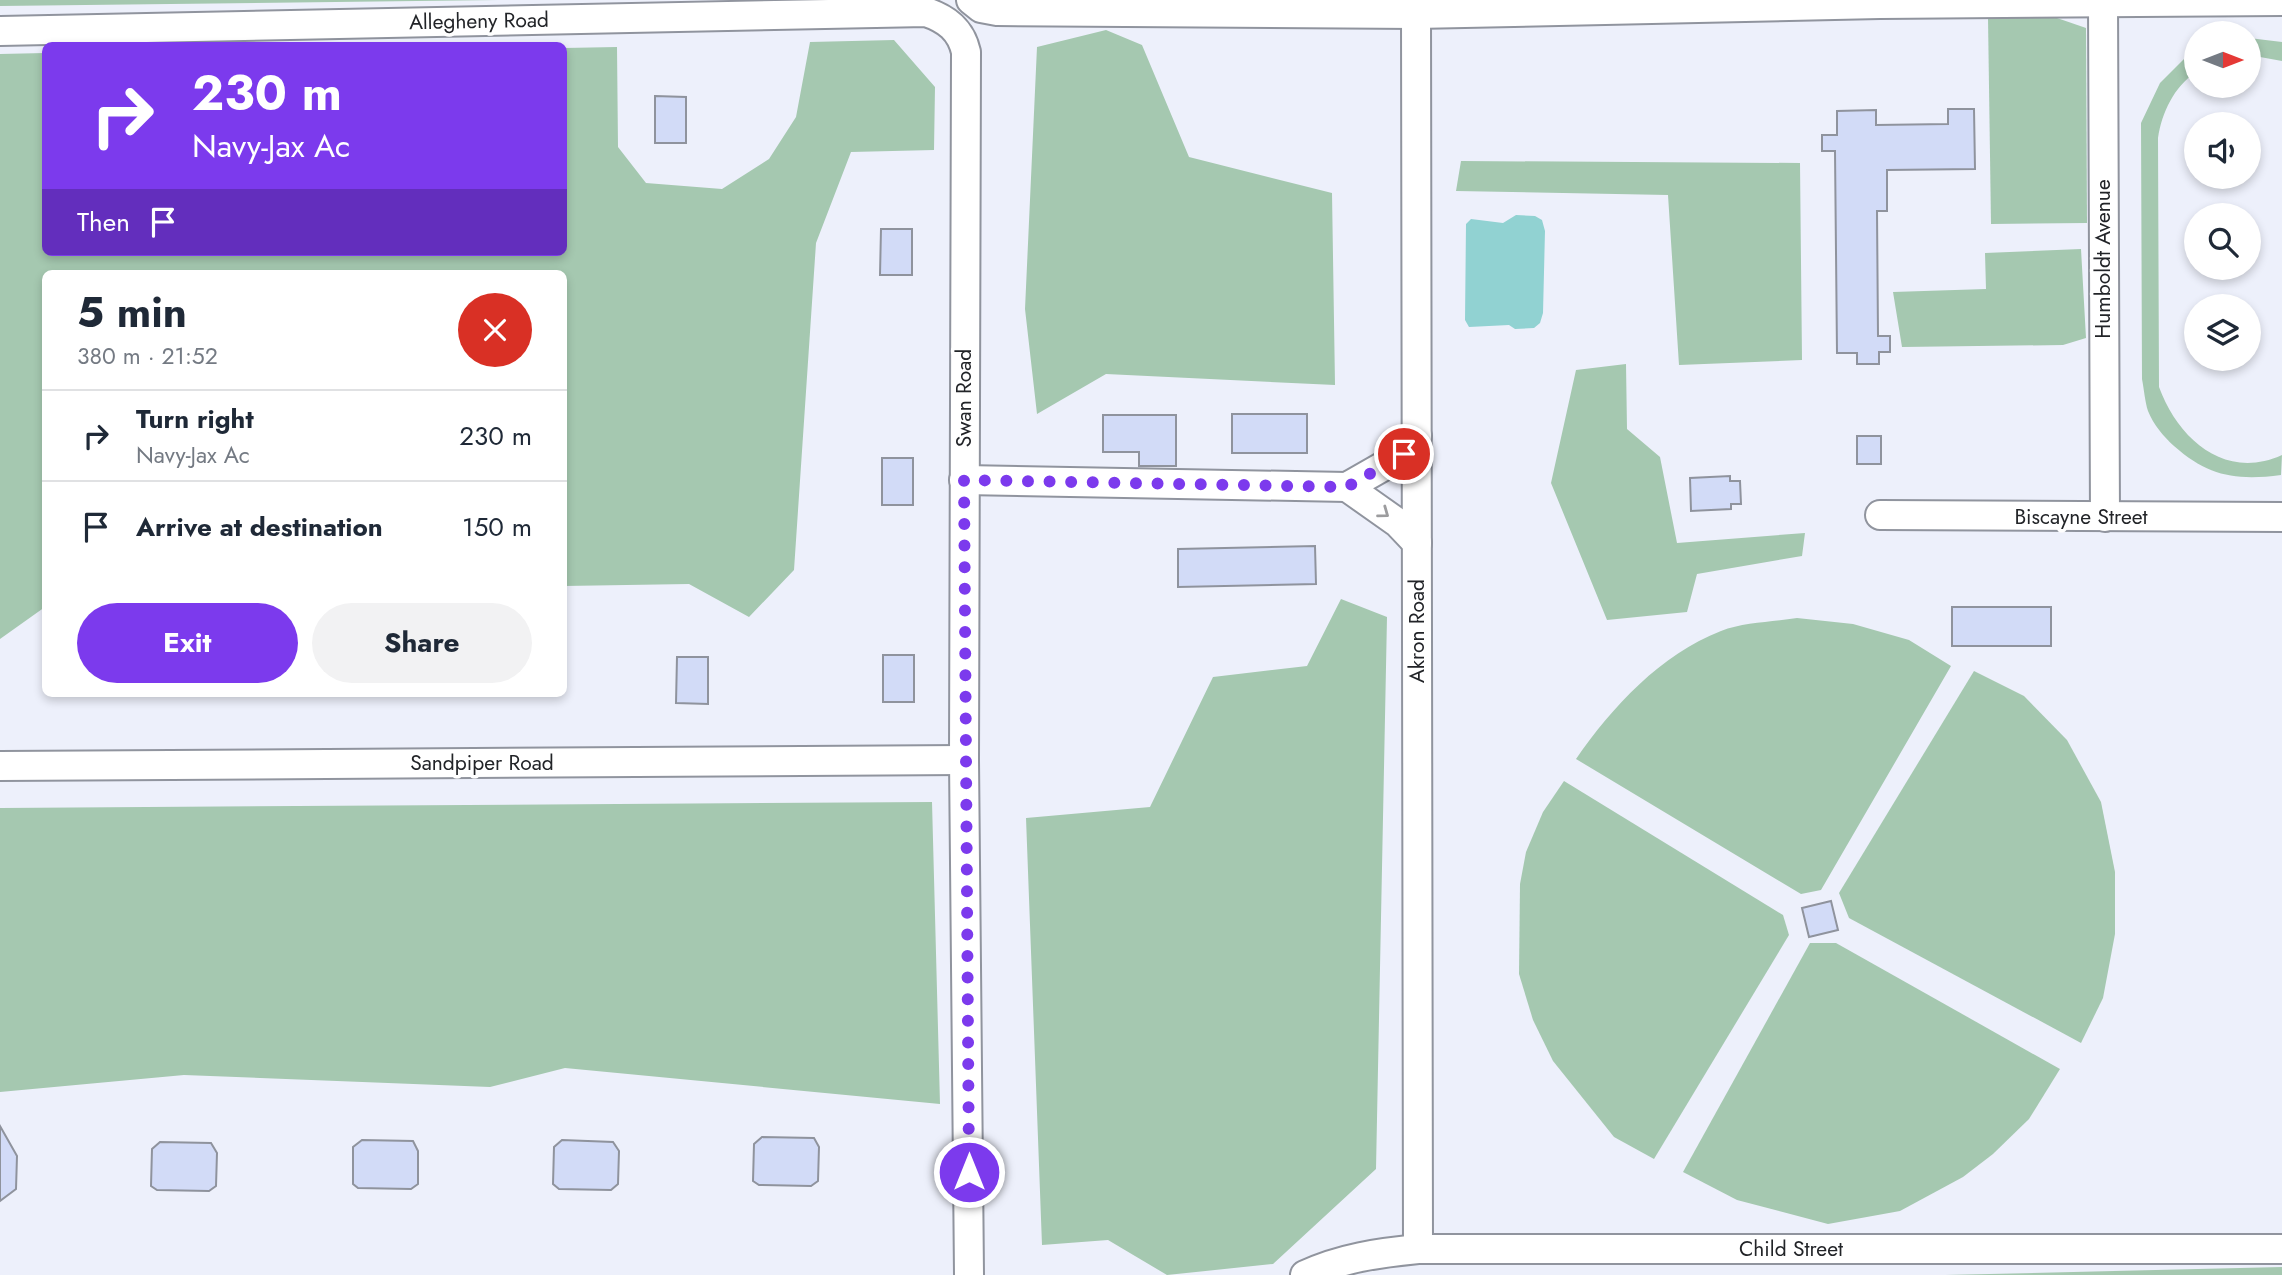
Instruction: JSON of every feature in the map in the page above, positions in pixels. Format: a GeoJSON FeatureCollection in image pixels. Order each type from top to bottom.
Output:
{"type":"FeatureCollection","features":[{"type":"Feature","properties":{"kind":"street"},"geometry":{"type":"LineString","coordinates":[[971,1],[981,8],[997,11],[1304,7],[1416,14],[2075,1],[2282,1]]}},
{"type":"Feature","properties":{"kind":"street","name":"Humboldt Avenue"},"geometry":{"type":"LineString","coordinates":[[2075,1],[2105,517]]}},
{"type":"Feature","properties":{"kind":"street","name":"Allegheny Road"},"geometry":{"type":"LineString","coordinates":[[0,31],[926,12],[943,17],[954,27]]}},
{"type":"Feature","properties":{"kind":"street","name":"Akron Road"},"geometry":{"type":"LineString","coordinates":[[1416,14],[1418,1249]]}},
{"type":"Feature","properties":{"kind":"street","name":"Swan Road"},"geometry":{"type":"LineString","coordinates":[[954,27],[962,38],[966,52],[964,760],[970,1275]]}},
{"type":"Feature","properties":{"kind":"street"},"geometry":{"type":"LineString","coordinates":[[964,480],[1347,487],[1404,454],[1417,436]]}},
{"type":"Feature","properties":{"kind":"street"},"geometry":{"type":"LineString","coordinates":[[1347,487],[1398,523],[1417,543]]}},
{"type":"Feature","properties":{"kind":"street","name":"Biscayne Street"},"geometry":{"type":"LineString","coordinates":[[1880,515],[2282,517]]}},
{"type":"Feature","properties":{"kind":"street","name":"Sandpiper Road"},"geometry":{"type":"LineString","coordinates":[[0,766],[964,760]]}},
{"type":"Feature","properties":{"kind":"street","name":"Child Street"},"geometry":{"type":"LineString","coordinates":[[1305,1275],[1328,1264],[1366,1254],[1418,1249],[2282,1249]]}},
{"type":"Feature","properties":{"kind":"shaded area"},"geometry":{"type":"Polygon","coordinates":[[[0,0],[498,0],[0,6],[0,0]]]}},
{"type":"Feature","properties":{"kind":"shaded area"},"geometry":{"type":"Polygon","coordinates":[[[1988,18],[2057,18],[2086,28],[2087,223],[1991,224],[1988,18]]]}},
{"type":"Feature","properties":{"kind":"shaded area"},"geometry":{"type":"Polygon","coordinates":[[[1106,30],[1142,45],[1189,157],[1332,193],[1335,385],[1106,374],[1037,414],[1025,309],[1037,47],[1106,30]]]}},
{"type":"Feature","properties":{"kind":"shaded area"},"geometry":{"type":"Polygon","coordinates":[[[2261,39],[2282,42],[2282,61],[2261,57],[2261,39]]]}},
{"type":"Feature","properties":{"kind":"shaded area"},"geometry":{"type":"Polygon","coordinates":[[[894,40],[935,87],[934,150],[851,152],[816,243],[794,570],[749,617],[689,584],[567,586],[567,270],[42,270],[42,609],[0,639],[0,54],[42,53],[42,256],[567,256],[567,48],[617,47],[618,147],[646,183],[722,189],[769,159],[796,117],[810,42],[894,40]]]}},
{"type":"Feature","properties":{"kind":"shaded area"},"geometry":{"type":"Polygon","coordinates":[[[2184,59],[2184,82],[2170,101],[2158,138],[2159,387],[2178,423],[2206,450],[2223,459],[2241,463],[2261,462],[2282,455],[2281,475],[2236,476],[2223,474],[2199,464],[2174,446],[2163,434],[2150,416],[2146,404],[2142,379],[2141,123],[2160,83],[2184,59]]]}},
{"type":"Feature","properties":{"kind":"shaded area"},"geometry":{"type":"Polygon","coordinates":[[[1461,161],[1800,163],[1802,360],[1679,365],[1668,195],[1456,191],[1461,161]]]}},
{"type":"Feature","properties":{"kind":"shaded area"},"geometry":{"type":"Polygon","coordinates":[[[1516,215],[1535,216],[1542,220],[1545,231],[1543,313],[1540,323],[1534,328],[1515,329],[1509,325],[1469,327],[1465,320],[1466,224],[1471,219],[1503,223],[1516,215]]]}},
{"type":"Feature","properties":{"kind":"shaded area"},"geometry":{"type":"Polygon","coordinates":[[[2081,249],[2086,338],[2063,345],[1902,347],[1893,292],[1986,289],[1985,253],[2081,249]]]}},
{"type":"Feature","properties":{"kind":"shaded area"},"geometry":{"type":"Polygon","coordinates":[[[1626,364],[1627,429],[1660,457],[1677,543],[1805,533],[1802,556],[1697,574],[1687,612],[1607,620],[1551,483],[1576,370],[1626,364]]]}},
{"type":"Feature","properties":{"kind":"shaded area"},"geometry":{"type":"Polygon","coordinates":[[[1341,599],[1387,617],[1376,1169],[1273,1264],[1167,1275],[1108,1240],[1042,1245],[1026,818],[1150,807],[1213,677],[1307,666],[1341,599]]]}},
{"type":"Feature","properties":{"kind":"shaded area"},"geometry":{"type":"Polygon","coordinates":[[[1797,618],[1853,624],[1909,640],[1951,666],[1821,890],[1801,894],[1576,759],[1622,702],[1678,653],[1730,628],[1797,618]]]}},
{"type":"Feature","properties":{"kind":"shaded area"},"geometry":{"type":"Polygon","coordinates":[[[1974,671],[2024,696],[2067,740],[2101,802],[2115,872],[2115,934],[2103,998],[2081,1043],[1849,918],[1839,893],[1974,671]]]}},
{"type":"Feature","properties":{"kind":"shaded area"},"geometry":{"type":"Polygon","coordinates":[[[1564,781],[1783,915],[1789,935],[1654,1159],[1614,1137],[1553,1061],[1533,1020],[1519,974],[1520,884],[1526,852],[1543,812],[1564,781]]]}},
{"type":"Feature","properties":{"kind":"shaded area"},"geometry":{"type":"Polygon","coordinates":[[[932,802],[940,1104],[565,1068],[490,1087],[184,1075],[0,1092],[0,808],[932,802]]]}},
{"type":"Feature","properties":{"kind":"shaded area"},"geometry":{"type":"Polygon","coordinates":[[[1810,943],[1836,943],[2060,1069],[2029,1119],[1993,1154],[1963,1177],[1900,1211],[1828,1224],[1737,1200],[1683,1172],[1810,943]]]}},
{"type":"Feature","properties":{"kind":"shaded area"},"geometry":{"type":"Polygon","coordinates":[[[2282,1267],[2282,1275],[1945,1275],[2282,1267]]]}},
{"type":"Feature","properties":{"kind":"building"},"geometry":{"type":"Polygon","coordinates":[[[655,96],[686,97],[686,143],[655,143],[655,96]]]}},
{"type":"Feature","properties":{"kind":"building"},"geometry":{"type":"Polygon","coordinates":[[[1948,109],[1974,109],[1975,169],[1887,170],[1887,211],[1877,211],[1878,336],[1890,336],[1890,352],[1879,352],[1879,364],[1857,364],[1857,353],[1837,353],[1835,151],[1822,151],[1822,135],[1837,135],[1837,111],[1876,110],[1876,125],[1948,124],[1948,109]]]}},
{"type":"Feature","properties":{"kind":"building"},"geometry":{"type":"Polygon","coordinates":[[[881,229],[912,229],[912,275],[880,275],[881,229]]]}},
{"type":"Feature","properties":{"kind":"building"},"geometry":{"type":"Polygon","coordinates":[[[1232,414],[1307,414],[1307,453],[1232,453],[1232,414]]]}},
{"type":"Feature","properties":{"kind":"building"},"geometry":{"type":"Polygon","coordinates":[[[1103,415],[1176,415],[1176,466],[1139,466],[1139,452],[1103,452],[1103,415]]]}},
{"type":"Feature","properties":{"kind":"building"},"geometry":{"type":"Polygon","coordinates":[[[1857,436],[1881,436],[1881,464],[1857,464],[1857,436]]]}},
{"type":"Feature","properties":{"kind":"building"},"geometry":{"type":"Polygon","coordinates":[[[882,458],[913,458],[913,505],[882,505],[882,458]]]}},
{"type":"Feature","properties":{"kind":"building"},"geometry":{"type":"Polygon","coordinates":[[[1730,476],[1730,481],[1740,481],[1741,504],[1731,504],[1731,509],[1691,511],[1690,478],[1730,476]]]}},
{"type":"Feature","properties":{"kind":"building"},"geometry":{"type":"Polygon","coordinates":[[[1315,546],[1316,584],[1178,587],[1178,549],[1315,546]]]}},
{"type":"Feature","properties":{"kind":"building"},"geometry":{"type":"Polygon","coordinates":[[[1952,607],[2051,607],[2051,646],[1952,646],[1952,607]]]}},
{"type":"Feature","properties":{"kind":"building"},"geometry":{"type":"Polygon","coordinates":[[[883,655],[914,655],[914,702],[883,702],[883,655]]]}},
{"type":"Feature","properties":{"kind":"building"},"geometry":{"type":"Polygon","coordinates":[[[677,657],[708,657],[708,704],[676,703],[677,657]]]}},
{"type":"Feature","properties":{"kind":"building"},"geometry":{"type":"Polygon","coordinates":[[[1831,901],[1838,930],[1809,937],[1802,908],[1831,901]]]}},
{"type":"Feature","properties":{"kind":"building"},"geometry":{"type":"Polygon","coordinates":[[[0,1126],[17,1156],[16,1189],[0,1201],[0,1126]]]}},
{"type":"Feature","properties":{"kind":"building"},"geometry":{"type":"Polygon","coordinates":[[[762,1137],[814,1138],[819,1147],[818,1181],[811,1186],[759,1185],[753,1181],[754,1144],[762,1137]]]}},
{"type":"Feature","properties":{"kind":"building"},"geometry":{"type":"Polygon","coordinates":[[[362,1140],[413,1141],[418,1151],[418,1184],[411,1189],[358,1188],[353,1184],[353,1147],[362,1140]]]}},
{"type":"Feature","properties":{"kind":"building"},"geometry":{"type":"Polygon","coordinates":[[[562,1140],[613,1142],[619,1151],[618,1184],[611,1190],[559,1189],[553,1184],[554,1147],[562,1140]]]}},
{"type":"Feature","properties":{"kind":"building"},"geometry":{"type":"Polygon","coordinates":[[[160,1142],[211,1143],[217,1153],[216,1186],[209,1191],[157,1190],[151,1186],[152,1149],[160,1142]]]}},
{"type":"Feature","properties":{"kind":"route"},"geometry":{"type":"LineString","coordinates":[[969,1172],[964,480],[1347,487],[1404,454]]}}]}
